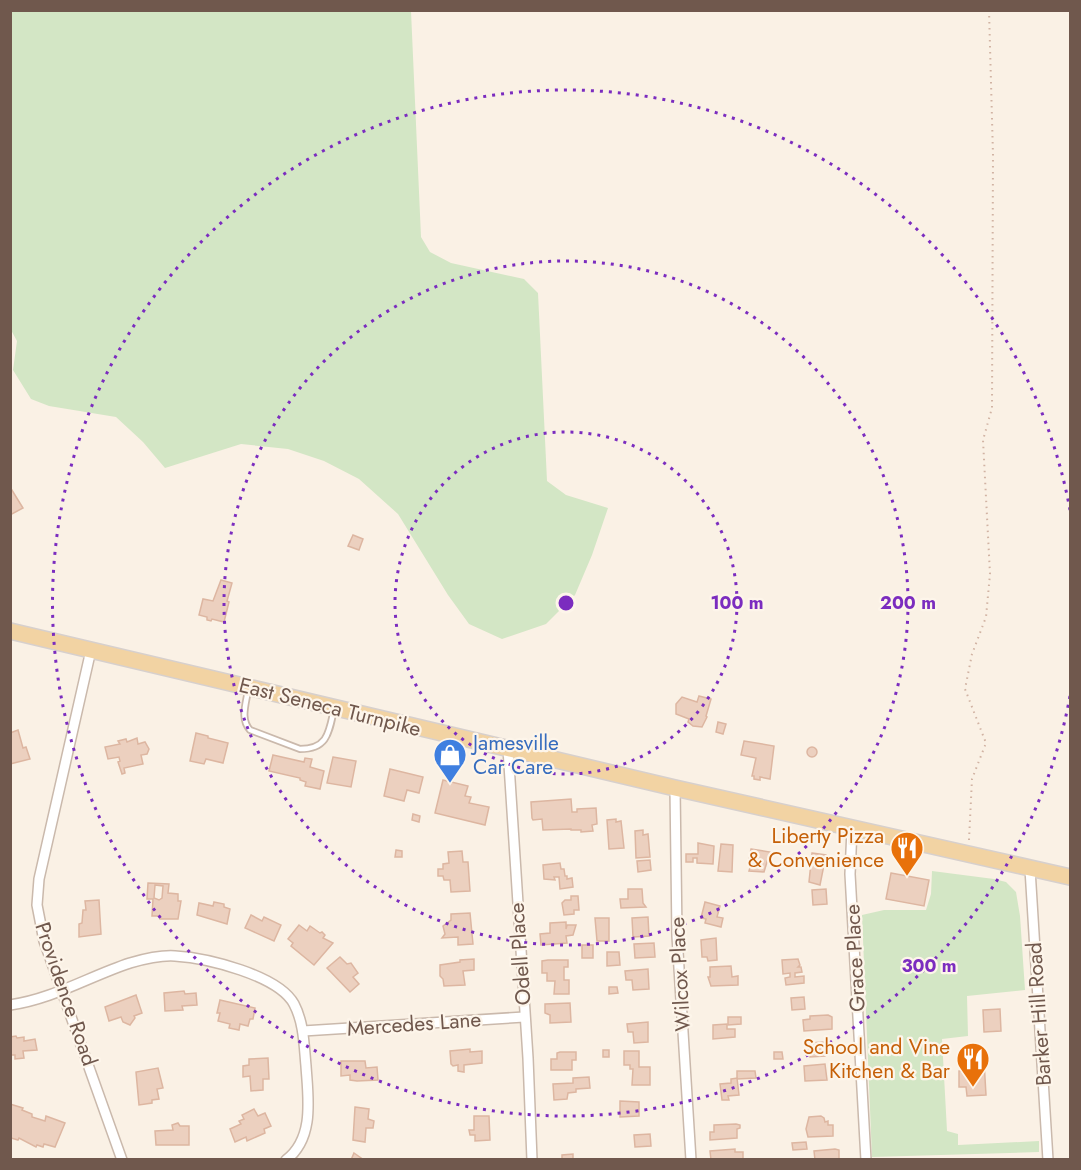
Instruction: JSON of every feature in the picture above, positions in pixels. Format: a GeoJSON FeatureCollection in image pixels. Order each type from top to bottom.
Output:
{"type":"FeatureCollection","features":[{"type":"Feature","properties":{"kind":"main road","name":"East Seneca Turnpike"},"geometry":{"type":"LineString","coordinates":[[10,631],[675,788],[1071,877]]}},
{"type":"Feature","properties":{"kind":"street","name":"Providence Road"},"geometry":{"type":"LineString","coordinates":[[91,650],[37,892],[37,905],[44,942],[122,1160]]}},
{"type":"Feature","properties":{"kind":"street","name":"Odell Place"},"geometry":{"type":"LineString","coordinates":[[508,749],[532,1160]]}},
{"type":"Feature","properties":{"kind":"street","name":"Wilcox Place"},"geometry":{"type":"LineString","coordinates":[[675,788],[676,936],[691,1160]]}},
{"type":"Feature","properties":{"kind":"street","name":"Grace Place"},"geometry":{"type":"LineString","coordinates":[[852,829],[850,874],[866,1160]]}},
{"type":"Feature","properties":{"kind":"street","name":"Barker Hill Road"},"geometry":{"type":"LineString","coordinates":[[1030,869],[1048,1160]]}},
{"type":"Feature","properties":{"kind":"street"},"geometry":{"type":"LineString","coordinates":[[10,1005],[42,998],[131,963],[159,957],[175,956],[202,960],[260,976],[282,990],[293,1003],[303,1030],[309,1108],[306,1127],[296,1148],[286,1160]]}},
{"type":"Feature","properties":{"kind":"street","name":"Mercedes Lane"},"geometry":{"type":"LineString","coordinates":[[303,1030],[524,1017]]}},
{"type":"Feature","properties":{"kind":"lane"},"geometry":{"type":"LineString","coordinates":[[249,688],[244,718],[250,730],[300,750],[308,750],[323,742],[328,736],[334,708]]}},
{"type":"Feature","properties":{"kind":"path"},"geometry":{"type":"LineString","coordinates":[[968,855],[972,780],[986,743],[965,689],[972,654],[986,617],[990,574],[983,441],[992,408],[993,155],[989,10]]}},
{"type":"Feature","properties":{"kind":"green space"},"geometry":{"type":"Polygon","coordinates":[[[10,11],[411,11],[421,237],[430,252],[451,263],[524,279],[538,293],[547,481],[566,495],[608,508],[575,595],[546,624],[502,639],[469,624],[448,595],[398,514],[359,479],[324,461],[288,449],[241,444],[165,468],[143,442],[116,417],[49,406],[31,399],[13,370],[17,341],[11,330],[10,11]]]}},
{"type":"Feature","properties":{"kind":"green space"},"geometry":{"type":"Polygon","coordinates":[[[932,871],[1006,882],[1016,892],[1025,990],[967,996],[968,1036],[942,1039],[947,1131],[958,1134],[958,1145],[1039,1141],[1039,1152],[872,1157],[862,915],[884,910],[926,910],[931,894],[932,871]]]}},
{"type":"Feature","properties":{"kind":"building"},"geometry":{"type":"Polygon","coordinates":[[[10,487],[23,508],[10,515],[10,487]]]}},
{"type":"Feature","properties":{"kind":"building"},"geometry":{"type":"Polygon","coordinates":[[[353,535],[363,539],[359,550],[348,546],[353,535]]]}},
{"type":"Feature","properties":{"kind":"building"},"geometry":{"type":"Polygon","coordinates":[[[221,580],[232,583],[224,622],[207,620],[207,617],[199,615],[203,599],[213,601],[221,580]]]}},
{"type":"Feature","properties":{"kind":"building"},"geometry":{"type":"Polygon","coordinates":[[[699,696],[711,699],[702,727],[693,726],[688,722],[689,719],[676,714],[676,704],[682,697],[697,702],[699,696]]]}},
{"type":"Feature","properties":{"kind":"building"},"geometry":{"type":"Polygon","coordinates":[[[718,722],[726,724],[723,734],[716,732],[718,722]]]}},
{"type":"Feature","properties":{"kind":"building"},"geometry":{"type":"Polygon","coordinates":[[[18,730],[23,748],[26,747],[30,759],[10,764],[10,733],[18,730]]]}},
{"type":"Feature","properties":{"kind":"building"},"geometry":{"type":"Polygon","coordinates":[[[196,733],[228,743],[223,763],[206,759],[204,764],[190,761],[196,733]]]}},
{"type":"Feature","properties":{"kind":"building"},"geometry":{"type":"Polygon","coordinates":[[[137,738],[138,744],[145,742],[149,749],[147,754],[141,755],[143,764],[124,768],[125,773],[122,774],[118,762],[119,757],[108,759],[105,747],[120,744],[118,741],[126,739],[127,742],[137,738]]]}},
{"type":"Feature","properties":{"kind":"building"},"geometry":{"type":"Polygon","coordinates":[[[744,741],[774,746],[770,779],[760,777],[760,780],[754,779],[752,776],[756,758],[741,755],[744,741]]]}},
{"type":"Feature","properties":{"kind":"building"},"geometry":{"type":"Polygon","coordinates":[[[812,747],[817,752],[812,757],[807,752],[812,747]]]}},
{"type":"Feature","properties":{"kind":"building"},"geometry":{"type":"Polygon","coordinates":[[[273,755],[304,762],[305,758],[312,759],[310,767],[324,771],[320,789],[305,786],[306,782],[300,778],[269,771],[273,755]]]}},
{"type":"Feature","properties":{"kind":"building"},"geometry":{"type":"Polygon","coordinates":[[[333,757],[356,761],[351,787],[327,783],[333,757]]]}},
{"type":"Feature","properties":{"kind":"building"},"geometry":{"type":"Polygon","coordinates":[[[390,769],[423,777],[419,793],[407,790],[404,801],[384,796],[390,769]]]}},
{"type":"Feature","properties":{"kind":"building"},"geometry":{"type":"Polygon","coordinates":[[[443,780],[468,786],[465,796],[471,797],[469,803],[489,807],[485,825],[435,813],[443,780]]]}},
{"type":"Feature","properties":{"kind":"building"},"geometry":{"type":"Polygon","coordinates":[[[571,799],[572,812],[577,812],[577,809],[596,808],[597,824],[592,825],[593,831],[543,830],[542,819],[533,820],[531,802],[571,799]]]}},
{"type":"Feature","properties":{"kind":"building"},"geometry":{"type":"Polygon","coordinates":[[[413,814],[420,816],[419,822],[412,820],[413,814]]]}},
{"type":"Feature","properties":{"kind":"building"},"geometry":{"type":"Polygon","coordinates":[[[616,819],[616,822],[621,821],[624,848],[609,849],[607,820],[616,819]]]}},
{"type":"Feature","properties":{"kind":"building"},"geometry":{"type":"Polygon","coordinates":[[[643,830],[643,835],[648,834],[650,857],[636,858],[635,831],[643,830]]]}},
{"type":"Feature","properties":{"kind":"building"},"geometry":{"type":"Polygon","coordinates":[[[698,843],[714,846],[713,864],[697,863],[697,858],[693,858],[693,862],[686,862],[686,854],[698,854],[698,843]]]}},
{"type":"Feature","properties":{"kind":"building"},"geometry":{"type":"Polygon","coordinates":[[[721,844],[733,845],[732,872],[718,871],[721,844]]]}},
{"type":"Feature","properties":{"kind":"building"},"geometry":{"type":"Polygon","coordinates":[[[751,849],[770,852],[764,872],[749,871],[751,849]]]}},
{"type":"Feature","properties":{"kind":"building"},"geometry":{"type":"Polygon","coordinates":[[[396,850],[402,851],[402,857],[395,857],[396,850]]]}},
{"type":"Feature","properties":{"kind":"building"},"geometry":{"type":"Polygon","coordinates":[[[462,851],[463,862],[468,862],[470,891],[451,892],[450,880],[444,880],[443,876],[438,876],[438,869],[443,869],[443,864],[449,863],[448,852],[462,851]]]}},
{"type":"Feature","properties":{"kind":"building"},"geometry":{"type":"Polygon","coordinates":[[[812,853],[826,855],[820,885],[809,882],[812,853]]]}},
{"type":"Feature","properties":{"kind":"building"},"geometry":{"type":"Polygon","coordinates":[[[650,860],[651,870],[638,872],[637,861],[650,860]]]}},
{"type":"Feature","properties":{"kind":"building"},"geometry":{"type":"Polygon","coordinates":[[[560,863],[567,879],[572,878],[573,887],[560,889],[559,877],[554,877],[555,880],[544,879],[543,865],[560,863]]]}},
{"type":"Feature","properties":{"kind":"building"},"geometry":{"type":"Polygon","coordinates":[[[891,873],[929,880],[924,906],[886,899],[891,873]]]}},
{"type":"Feature","properties":{"kind":"building"},"geometry":{"type":"Polygon","coordinates":[[[148,883],[169,884],[168,893],[178,894],[178,901],[181,901],[178,919],[160,919],[160,916],[152,916],[153,899],[147,899],[148,883]],[[155,885],[154,898],[159,900],[162,898],[163,886],[155,885]]]}},
{"type":"Feature","properties":{"kind":"building"},"geometry":{"type":"Polygon","coordinates":[[[628,889],[642,889],[643,903],[646,907],[621,908],[620,899],[628,899],[628,889]]]}},
{"type":"Feature","properties":{"kind":"building"},"geometry":{"type":"Polygon","coordinates":[[[826,889],[827,904],[813,905],[812,890],[826,889]]]}},
{"type":"Feature","properties":{"kind":"building"},"geometry":{"type":"Polygon","coordinates":[[[571,896],[578,896],[579,910],[574,910],[574,914],[564,915],[562,903],[565,900],[571,900],[571,896]]]}},
{"type":"Feature","properties":{"kind":"building"},"geometry":{"type":"Polygon","coordinates":[[[99,900],[101,934],[79,937],[79,924],[82,923],[83,910],[86,910],[85,901],[99,900]]]}},
{"type":"Feature","properties":{"kind":"building"},"geometry":{"type":"Polygon","coordinates":[[[214,902],[224,904],[224,907],[230,909],[227,924],[197,915],[199,903],[213,906],[214,902]]]}},
{"type":"Feature","properties":{"kind":"building"},"geometry":{"type":"Polygon","coordinates":[[[705,902],[720,906],[717,917],[723,918],[721,927],[705,923],[706,919],[701,918],[705,902]]]}},
{"type":"Feature","properties":{"kind":"building"},"geometry":{"type":"Polygon","coordinates":[[[470,913],[473,944],[458,945],[458,937],[442,938],[445,934],[443,926],[451,920],[451,914],[470,913]]]}},
{"type":"Feature","properties":{"kind":"building"},"geometry":{"type":"Polygon","coordinates":[[[251,915],[262,921],[264,917],[281,925],[274,941],[245,928],[251,915]]]}},
{"type":"Feature","properties":{"kind":"building"},"geometry":{"type":"Polygon","coordinates":[[[648,917],[649,936],[633,937],[632,918],[648,917]]]}},
{"type":"Feature","properties":{"kind":"building"},"geometry":{"type":"Polygon","coordinates":[[[595,918],[609,918],[609,941],[597,941],[595,918]]]}},
{"type":"Feature","properties":{"kind":"building"},"geometry":{"type":"Polygon","coordinates":[[[566,922],[566,929],[567,925],[576,925],[573,935],[566,936],[567,943],[541,945],[540,934],[550,933],[550,923],[566,922]]]}},
{"type":"Feature","properties":{"kind":"building"},"geometry":{"type":"Polygon","coordinates":[[[299,925],[307,931],[310,926],[322,932],[325,935],[323,938],[333,943],[314,965],[291,946],[293,943],[288,939],[299,925]]]}},
{"type":"Feature","properties":{"kind":"building"},"geometry":{"type":"Polygon","coordinates":[[[716,938],[717,960],[708,961],[707,957],[702,957],[701,940],[716,938]]]}},
{"type":"Feature","properties":{"kind":"building"},"geometry":{"type":"Polygon","coordinates":[[[654,943],[655,957],[635,958],[634,944],[654,943]]]}},
{"type":"Feature","properties":{"kind":"building"},"geometry":{"type":"Polygon","coordinates":[[[582,945],[593,945],[593,958],[582,958],[582,945]]]}},
{"type":"Feature","properties":{"kind":"building"},"geometry":{"type":"Polygon","coordinates":[[[607,952],[619,952],[620,965],[607,966],[607,952]]]}},
{"type":"Feature","properties":{"kind":"building"},"geometry":{"type":"Polygon","coordinates":[[[340,957],[347,964],[351,963],[358,973],[353,977],[359,984],[350,992],[327,968],[340,957]]]}},
{"type":"Feature","properties":{"kind":"building"},"geometry":{"type":"Polygon","coordinates":[[[474,959],[474,970],[463,971],[465,985],[444,986],[440,976],[440,965],[474,959]]]}},
{"type":"Feature","properties":{"kind":"building"},"geometry":{"type":"Polygon","coordinates":[[[798,959],[800,965],[798,967],[801,967],[802,972],[795,973],[795,977],[804,976],[804,983],[786,985],[785,978],[790,977],[790,973],[783,974],[782,960],[798,959]]]}},
{"type":"Feature","properties":{"kind":"building"},"geometry":{"type":"Polygon","coordinates":[[[568,960],[568,967],[564,967],[564,980],[569,980],[569,994],[554,994],[555,981],[547,981],[547,973],[542,973],[542,961],[568,960]]]}},
{"type":"Feature","properties":{"kind":"building"},"geometry":{"type":"Polygon","coordinates":[[[731,966],[732,977],[738,976],[738,985],[711,986],[708,977],[710,977],[710,967],[731,966]]]}},
{"type":"Feature","properties":{"kind":"building"},"geometry":{"type":"Polygon","coordinates":[[[648,969],[649,989],[633,990],[632,980],[626,980],[625,971],[648,969]]]}},
{"type":"Feature","properties":{"kind":"building"},"geometry":{"type":"Polygon","coordinates":[[[609,987],[617,987],[618,993],[609,994],[609,987]]]}},
{"type":"Feature","properties":{"kind":"building"},"geometry":{"type":"Polygon","coordinates":[[[184,991],[185,994],[196,993],[197,1005],[182,1006],[183,1010],[165,1011],[164,993],[184,991]]]}},
{"type":"Feature","properties":{"kind":"building"},"geometry":{"type":"Polygon","coordinates":[[[136,995],[142,1013],[134,1016],[130,1025],[123,1022],[121,1017],[109,1021],[105,1007],[136,995]]]}},
{"type":"Feature","properties":{"kind":"building"},"geometry":{"type":"Polygon","coordinates":[[[804,997],[805,1009],[792,1010],[791,998],[804,997]]]}},
{"type":"Feature","properties":{"kind":"building"},"geometry":{"type":"Polygon","coordinates":[[[220,1000],[255,1008],[253,1019],[250,1019],[248,1026],[240,1024],[239,1030],[229,1028],[230,1024],[218,1021],[220,1000]]]}},
{"type":"Feature","properties":{"kind":"building"},"geometry":{"type":"Polygon","coordinates":[[[570,1003],[571,1022],[550,1023],[550,1015],[545,1013],[545,1004],[570,1003]]]}},
{"type":"Feature","properties":{"kind":"building"},"geometry":{"type":"Polygon","coordinates":[[[1000,1009],[1001,1031],[984,1032],[983,1010],[1000,1009]]]}},
{"type":"Feature","properties":{"kind":"building"},"geometry":{"type":"Polygon","coordinates":[[[828,1015],[832,1017],[832,1029],[804,1031],[803,1020],[810,1019],[810,1016],[828,1015]]]}},
{"type":"Feature","properties":{"kind":"building"},"geometry":{"type":"Polygon","coordinates":[[[728,1017],[741,1017],[741,1024],[728,1025],[728,1017]]]}},
{"type":"Feature","properties":{"kind":"building"},"geometry":{"type":"Polygon","coordinates":[[[648,1022],[648,1042],[634,1043],[633,1032],[628,1032],[627,1024],[648,1022]]]}},
{"type":"Feature","properties":{"kind":"building"},"geometry":{"type":"Polygon","coordinates":[[[727,1024],[727,1029],[735,1029],[735,1037],[713,1039],[713,1025],[727,1024]]]}},
{"type":"Feature","properties":{"kind":"building"},"geometry":{"type":"Polygon","coordinates":[[[16,1036],[17,1038],[24,1037],[24,1041],[35,1039],[37,1050],[23,1051],[24,1058],[15,1059],[15,1055],[10,1055],[10,1037],[16,1036]]]}},
{"type":"Feature","properties":{"kind":"building"},"geometry":{"type":"Polygon","coordinates":[[[824,1042],[824,1046],[829,1046],[830,1052],[825,1052],[825,1056],[806,1055],[806,1046],[809,1043],[824,1042]]]}},
{"type":"Feature","properties":{"kind":"building"},"geometry":{"type":"Polygon","coordinates":[[[470,1049],[470,1052],[482,1051],[482,1063],[464,1065],[464,1072],[458,1071],[458,1065],[451,1064],[450,1051],[470,1049]]]}},
{"type":"Feature","properties":{"kind":"building"},"geometry":{"type":"Polygon","coordinates":[[[603,1050],[609,1050],[609,1057],[603,1057],[603,1050]]]}},
{"type":"Feature","properties":{"kind":"building"},"geometry":{"type":"Polygon","coordinates":[[[624,1051],[639,1051],[639,1067],[650,1067],[650,1085],[632,1085],[633,1069],[630,1069],[630,1065],[624,1065],[624,1051]]]}},
{"type":"Feature","properties":{"kind":"building"},"geometry":{"type":"Polygon","coordinates":[[[576,1052],[576,1060],[572,1060],[572,1070],[551,1070],[551,1059],[557,1059],[557,1053],[576,1052]]]}},
{"type":"Feature","properties":{"kind":"building"},"geometry":{"type":"Polygon","coordinates":[[[774,1052],[782,1052],[783,1059],[774,1059],[774,1052]]]}},
{"type":"Feature","properties":{"kind":"building"},"geometry":{"type":"Polygon","coordinates":[[[268,1058],[269,1079],[263,1079],[263,1090],[251,1091],[250,1076],[243,1077],[243,1066],[249,1065],[249,1059],[268,1058]]]}},
{"type":"Feature","properties":{"kind":"building"},"geometry":{"type":"Polygon","coordinates":[[[341,1061],[365,1061],[366,1068],[377,1067],[378,1080],[357,1081],[350,1080],[350,1075],[341,1076],[341,1061]]]}},
{"type":"Feature","properties":{"kind":"building"},"geometry":{"type":"Polygon","coordinates":[[[984,1061],[986,1095],[967,1096],[966,1087],[959,1087],[959,1071],[965,1071],[965,1062],[984,1061]]]}},
{"type":"Feature","properties":{"kind":"building"},"geometry":{"type":"Polygon","coordinates":[[[825,1064],[827,1080],[805,1081],[804,1066],[825,1064]]]}},
{"type":"Feature","properties":{"kind":"building"},"geometry":{"type":"Polygon","coordinates":[[[158,1068],[163,1088],[157,1089],[159,1099],[152,1100],[152,1103],[139,1105],[136,1072],[158,1068]]]}},
{"type":"Feature","properties":{"kind":"building"},"geometry":{"type":"Polygon","coordinates":[[[737,1071],[755,1071],[756,1078],[737,1079],[737,1071]]]}},
{"type":"Feature","properties":{"kind":"building"},"geometry":{"type":"Polygon","coordinates":[[[589,1077],[590,1088],[576,1089],[576,1092],[568,1093],[567,1099],[554,1100],[553,1084],[573,1083],[573,1078],[589,1077]]]}},
{"type":"Feature","properties":{"kind":"building"},"geometry":{"type":"Polygon","coordinates":[[[737,1078],[739,1095],[728,1096],[729,1100],[722,1100],[720,1084],[731,1083],[731,1079],[737,1078]]]}},
{"type":"Feature","properties":{"kind":"building"},"geometry":{"type":"Polygon","coordinates":[[[620,1101],[639,1102],[639,1116],[620,1117],[620,1101]]]}},
{"type":"Feature","properties":{"kind":"building"},"geometry":{"type":"Polygon","coordinates":[[[10,1104],[23,1108],[22,1110],[32,1114],[32,1117],[45,1121],[46,1116],[65,1123],[55,1147],[44,1144],[43,1147],[37,1145],[36,1147],[19,1138],[18,1140],[11,1138],[10,1104]]]}},
{"type":"Feature","properties":{"kind":"building"},"geometry":{"type":"Polygon","coordinates":[[[355,1107],[369,1109],[368,1119],[374,1121],[373,1128],[366,1128],[365,1142],[353,1140],[355,1107]]]}},
{"type":"Feature","properties":{"kind":"building"},"geometry":{"type":"Polygon","coordinates":[[[254,1109],[258,1116],[265,1113],[271,1126],[264,1129],[265,1133],[247,1141],[246,1137],[235,1142],[230,1129],[241,1124],[239,1121],[244,1119],[242,1115],[254,1109]]]}},
{"type":"Feature","properties":{"kind":"building"},"geometry":{"type":"Polygon","coordinates":[[[474,1116],[489,1116],[490,1140],[475,1141],[475,1135],[470,1135],[469,1130],[474,1130],[474,1116]]]}},
{"type":"Feature","properties":{"kind":"building"},"geometry":{"type":"Polygon","coordinates":[[[821,1116],[825,1122],[828,1121],[828,1125],[833,1125],[833,1136],[808,1137],[806,1129],[809,1117],[821,1116]]]}},
{"type":"Feature","properties":{"kind":"building"},"geometry":{"type":"Polygon","coordinates":[[[178,1123],[180,1126],[189,1126],[189,1145],[156,1145],[155,1131],[173,1130],[172,1125],[178,1123]]]}},
{"type":"Feature","properties":{"kind":"building"},"geometry":{"type":"Polygon","coordinates":[[[714,1125],[740,1125],[737,1129],[737,1138],[710,1140],[710,1132],[714,1132],[714,1125]]]}},
{"type":"Feature","properties":{"kind":"building"},"geometry":{"type":"Polygon","coordinates":[[[650,1134],[651,1146],[635,1147],[634,1135],[650,1134]]]}},
{"type":"Feature","properties":{"kind":"building"},"geometry":{"type":"Polygon","coordinates":[[[806,1142],[807,1149],[793,1150],[792,1143],[806,1142]]]}},
{"type":"Feature","properties":{"kind":"building"},"geometry":{"type":"Polygon","coordinates":[[[735,1149],[735,1152],[743,1152],[743,1160],[711,1160],[710,1151],[735,1149]]]}},
{"type":"Feature","properties":{"kind":"building"},"geometry":{"type":"Polygon","coordinates":[[[839,1150],[839,1160],[815,1160],[814,1151],[839,1150]]]}},
{"type":"Feature","properties":{"kind":"building"},"geometry":{"type":"Polygon","coordinates":[[[354,1153],[364,1160],[351,1160],[354,1153]]]}},
{"type":"Feature","properties":{"kind":"building"},"geometry":{"type":"Polygon","coordinates":[[[573,1154],[573,1160],[562,1160],[562,1155],[573,1154]]]}},
{"type":"Feature","properties":{"kind":"place","name":"Jamesville Car Care"},"geometry":{"type":"Point","coordinates":[450,784]}},
{"type":"Feature","properties":{"kind":"place","name":"Liberty Pizza & Convenience"},"geometry":{"type":"Point","coordinates":[907,877]}},
{"type":"Feature","properties":{"kind":"place","name":"School and Vine Kitchen & Bar"},"geometry":{"type":"Point","coordinates":[973,1088]}}]}
